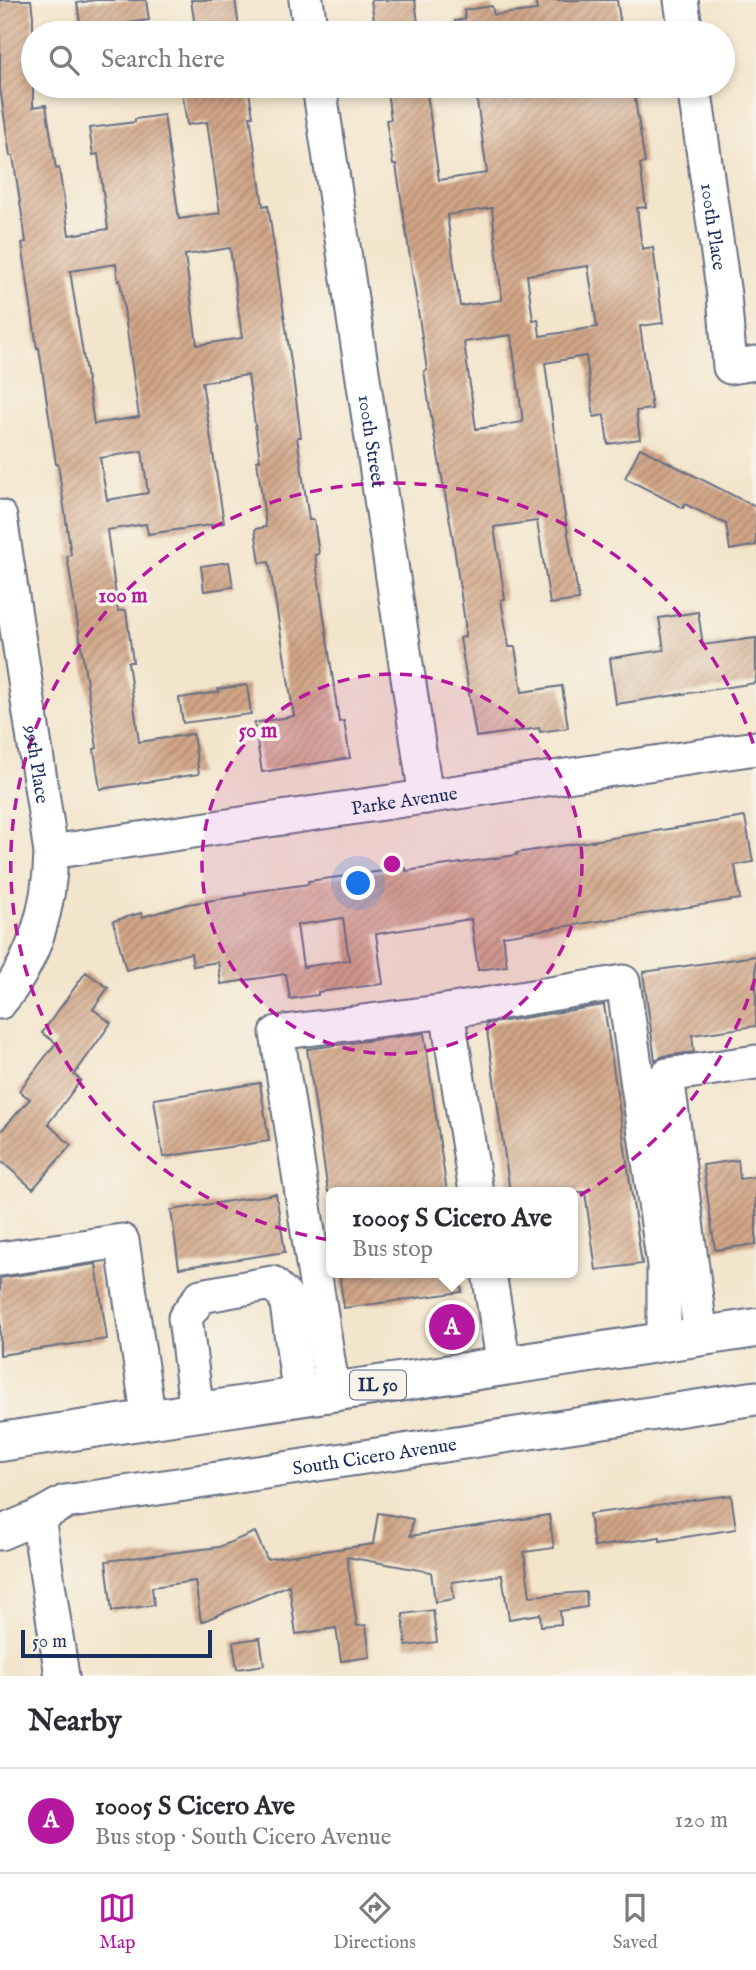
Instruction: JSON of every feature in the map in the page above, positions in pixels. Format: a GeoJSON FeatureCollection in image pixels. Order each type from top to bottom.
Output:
{"type":"FeatureCollection","features":[{"type":"Feature","properties":{"kind":"main road","name":"IL 50"},"geometry":{"type":"LineString","coordinates":[[0,1442],[756,1328]]}},
{"type":"Feature","properties":{"kind":"street"},"geometry":{"type":"LineString","coordinates":[[306,0],[309,21]]}},
{"type":"Feature","properties":{"kind":"street"},"geometry":{"type":"LineString","coordinates":[[681,0],[684,21]]}},
{"type":"Feature","properties":{"kind":"street","name":"100th Street"},"geometry":{"type":"LineString","coordinates":[[321,98],[426,797]]}},
{"type":"Feature","properties":{"kind":"street","name":"100th Place"},"geometry":{"type":"LineString","coordinates":[[696,98],[724,295],[743,365]]}},
{"type":"Feature","properties":{"kind":"street","name":"99th Place"},"geometry":{"type":"LineString","coordinates":[[0,517],[10,660],[51,852],[51,882],[40,929],[12,988],[0,1002]]}},
{"type":"Feature","properties":{"kind":"street","name":"Parke Avenue"},"geometry":{"type":"LineString","coordinates":[[51,852],[756,748]]}},
{"type":"Feature","properties":{"kind":"street"},"geometry":{"type":"LineString","coordinates":[[316,1395],[278,1033],[447,1011],[623,982],[664,1265],[682,1340]]}},
{"type":"Feature","properties":{"kind":"street"},"geometry":{"type":"LineString","coordinates":[[447,1011],[475,1187]]}},
{"type":"Feature","properties":{"kind":"street"},"geometry":{"type":"LineString","coordinates":[[682,1340],[667,1075],[756,1062]]}},
{"type":"Feature","properties":{"kind":"street"},"geometry":{"type":"LineString","coordinates":[[0,1259],[122,1241],[149,1420]]}},
{"type":"Feature","properties":{"kind":"street"},"geometry":{"type":"LineString","coordinates":[[490,1278],[504,1366]]}},
{"type":"Feature","properties":{"kind":"street"},"geometry":{"type":"LineString","coordinates":[[197,1413],[185,1318],[201,1296],[272,1283],[286,1297],[316,1395]]}},
{"type":"Feature","properties":{"kind":"street","name":"South Cicero Avenue"},"geometry":{"type":"LineString","coordinates":[[0,1533],[65,1502],[756,1398]]}},
{"type":"Feature","properties":{"kind":"street"},"geometry":{"type":"LineString","coordinates":[[38,1517],[62,1676]]}},
{"type":"Feature","properties":{"kind":"building"},"geometry":{"type":"Polygon","coordinates":[[[0,0],[31,0],[33,21],[21,21],[21,98],[33,98],[33,107],[46,105],[69,235],[108,229],[98,154],[93,155],[89,128],[135,122],[135,119],[164,115],[179,219],[220,213],[207,122],[187,125],[183,98],[250,98],[253,116],[250,116],[263,206],[268,205],[292,369],[301,437],[297,437],[309,520],[314,520],[319,554],[315,555],[339,722],[344,721],[350,758],[262,772],[254,723],[294,716],[269,562],[260,563],[255,529],[266,527],[248,375],[202,382],[224,523],[148,534],[146,524],[107,530],[118,611],[126,610],[133,662],[128,662],[139,742],[193,734],[199,774],[100,789],[94,749],[97,748],[67,556],[71,555],[37,348],[22,243],[26,242],[13,156],[10,156],[0,88],[0,0]],[[230,248],[185,255],[197,345],[242,338],[230,248]],[[116,264],[70,271],[94,424],[139,417],[116,264]],[[142,451],[100,458],[107,500],[148,493],[142,451]]]}},
{"type":"Feature","properties":{"kind":"building"},"geometry":{"type":"Polygon","coordinates":[[[95,0],[146,0],[149,20],[80,21],[77,3],[95,0]]]}},
{"type":"Feature","properties":{"kind":"building"},"geometry":{"type":"Polygon","coordinates":[[[191,0],[235,0],[238,21],[194,21],[191,0]]]}},
{"type":"Feature","properties":{"kind":"building"},"geometry":{"type":"Polygon","coordinates":[[[371,0],[415,0],[418,21],[374,21],[371,0]]]}},
{"type":"Feature","properties":{"kind":"building"},"geometry":{"type":"Polygon","coordinates":[[[535,0],[617,0],[620,21],[455,21],[465,19],[464,10],[492,6],[494,15],[537,10],[535,0]]]}},
{"type":"Feature","properties":{"kind":"building"},"geometry":{"type":"Polygon","coordinates":[[[388,98],[428,98],[439,180],[487,173],[477,98],[635,98],[645,163],[640,164],[646,207],[637,208],[642,249],[653,247],[663,323],[640,326],[652,409],[636,411],[640,439],[608,444],[604,415],[594,417],[586,356],[545,363],[579,600],[550,604],[537,521],[494,527],[505,599],[501,600],[509,647],[515,647],[522,692],[562,686],[568,728],[540,732],[539,728],[476,737],[460,638],[465,637],[465,623],[452,533],[424,371],[427,370],[396,165],[393,165],[386,120],[391,119],[388,98]],[[492,208],[447,215],[460,306],[502,300],[492,208]],[[588,266],[527,275],[533,320],[538,319],[540,336],[597,327],[588,266]],[[511,335],[464,342],[476,429],[523,422],[511,335]]]}},
{"type":"Feature","properties":{"kind":"building"},"geometry":{"type":"Polygon","coordinates":[[[640,448],[756,507],[756,545],[730,550],[726,524],[685,504],[683,508],[625,478],[640,448]]]}},
{"type":"Feature","properties":{"kind":"building"},"geometry":{"type":"Polygon","coordinates":[[[229,562],[233,587],[204,591],[201,566],[229,562]]]}},
{"type":"Feature","properties":{"kind":"building"},"geometry":{"type":"Polygon","coordinates":[[[698,612],[703,645],[756,638],[756,683],[616,704],[610,658],[664,650],[659,618],[698,612]]]}},
{"type":"Feature","properties":{"kind":"building"},"geometry":{"type":"Polygon","coordinates":[[[247,685],[251,714],[183,723],[179,698],[247,685]]]}},
{"type":"Feature","properties":{"kind":"building"},"geometry":{"type":"Polygon","coordinates":[[[745,817],[753,862],[735,865],[740,899],[503,936],[507,966],[478,970],[471,919],[376,934],[383,984],[318,992],[318,995],[290,999],[286,974],[221,984],[218,962],[193,966],[191,953],[126,970],[113,921],[141,913],[142,917],[188,904],[246,895],[245,893],[309,884],[308,881],[406,868],[406,871],[517,855],[516,853],[745,817]],[[343,918],[297,925],[303,967],[349,960],[343,918]]]}},
{"type":"Feature","properties":{"kind":"building"},"geometry":{"type":"Polygon","coordinates":[[[756,956],[756,1026],[692,1035],[694,1052],[664,1056],[655,1060],[643,972],[756,956]]]}},
{"type":"Feature","properties":{"kind":"building"},"geometry":{"type":"Polygon","coordinates":[[[86,972],[108,988],[93,1009],[111,1023],[74,1075],[81,1080],[48,1124],[71,1145],[33,1189],[0,1160],[0,1132],[30,1099],[19,1091],[56,1043],[42,1033],[86,972]]]}},
{"type":"Feature","properties":{"kind":"building"},"geometry":{"type":"Polygon","coordinates":[[[604,1005],[642,1264],[596,1270],[585,1192],[578,1192],[578,1187],[509,1187],[486,1024],[604,1005]]]}},
{"type":"Feature","properties":{"kind":"building"},"geometry":{"type":"Polygon","coordinates":[[[424,1033],[446,1187],[327,1187],[307,1049],[424,1033]]]}},
{"type":"Feature","properties":{"kind":"building"},"geometry":{"type":"Polygon","coordinates":[[[260,1083],[269,1141],[163,1157],[154,1099],[260,1083]]]}},
{"type":"Feature","properties":{"kind":"building"},"geometry":{"type":"Polygon","coordinates":[[[738,1160],[740,1179],[756,1177],[756,1244],[715,1250],[703,1165],[738,1160]]]}},
{"type":"Feature","properties":{"kind":"building"},"geometry":{"type":"Polygon","coordinates":[[[276,1194],[285,1252],[179,1268],[171,1210],[276,1194]]]}},
{"type":"Feature","properties":{"kind":"building"},"geometry":{"type":"Polygon","coordinates":[[[96,1264],[107,1339],[0,1355],[0,1278],[96,1264]]]}},
{"type":"Feature","properties":{"kind":"building"},"geometry":{"type":"Polygon","coordinates":[[[340,1278],[460,1278],[462,1292],[344,1308],[340,1278]]]}},
{"type":"Feature","properties":{"kind":"building"},"geometry":{"type":"Polygon","coordinates":[[[731,1495],[736,1529],[660,1541],[660,1537],[594,1547],[589,1514],[731,1495]]]}},
{"type":"Feature","properties":{"kind":"building"},"geometry":{"type":"Polygon","coordinates":[[[378,1513],[413,1519],[410,1536],[549,1515],[554,1548],[524,1552],[530,1596],[586,1592],[587,1607],[560,1611],[561,1624],[541,1626],[540,1614],[509,1619],[502,1575],[452,1582],[454,1599],[435,1602],[431,1572],[347,1557],[357,1626],[366,1625],[370,1657],[341,1661],[336,1628],[296,1634],[289,1585],[201,1622],[195,1581],[152,1587],[154,1605],[112,1611],[106,1561],[219,1547],[255,1532],[267,1559],[373,1544],[378,1513]]]}},
{"type":"Feature","properties":{"kind":"building"},"geometry":{"type":"Polygon","coordinates":[[[433,1610],[437,1642],[406,1646],[403,1614],[433,1610]]]}},
{"type":"Feature","properties":{"kind":"building"},"geometry":{"type":"Polygon","coordinates":[[[260,1638],[264,1665],[237,1669],[233,1642],[260,1638]]]}},
{"type":"Feature","properties":{"kind":"place","name":"10005 S Cicero Ave"},"geometry":{"type":"Point","coordinates":[452,1327]}}]}
